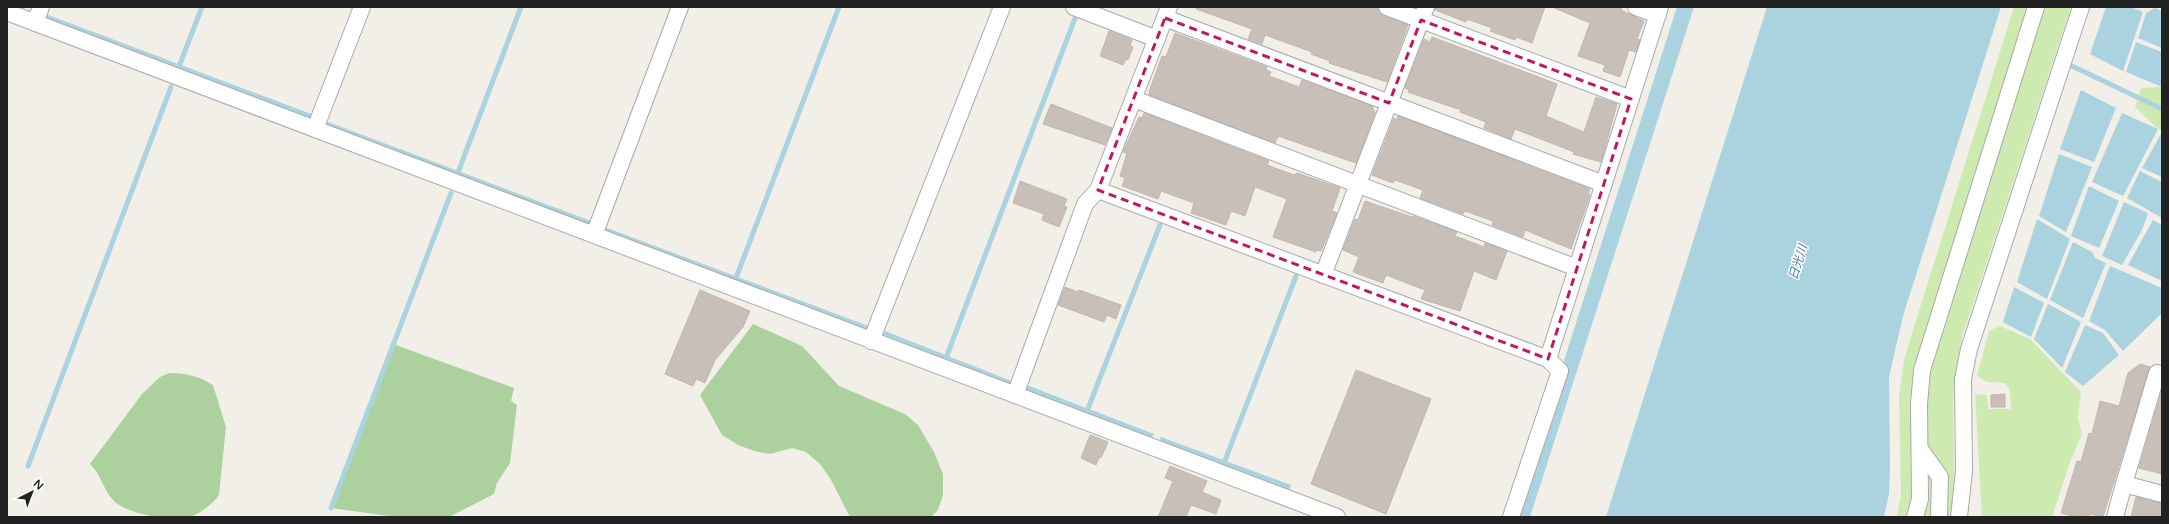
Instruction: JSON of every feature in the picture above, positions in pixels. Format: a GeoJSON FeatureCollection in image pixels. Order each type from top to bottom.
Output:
{"type":"FeatureCollection","features":[{"type":"Feature","properties":{"kind":"street"},"geometry":{"type":"LineString","coordinates":[[35,23],[41,7]]}},
{"type":"Feature","properties":{"kind":"street"},"geometry":{"type":"LineString","coordinates":[[315,129],[362,7]]}},
{"type":"Feature","properties":{"kind":"street"},"geometry":{"type":"LineString","coordinates":[[594,235],[680,7]]}},
{"type":"Feature","properties":{"kind":"street"},"geometry":{"type":"LineString","coordinates":[[872,340],[1002,7]]}},
{"type":"Feature","properties":{"kind":"street"},"geometry":{"type":"LineString","coordinates":[[1074,7],[1157,39]]}},
{"type":"Feature","properties":{"kind":"street"},"geometry":{"type":"LineString","coordinates":[[1387,7],[1424,13],[1631,99]]}},
{"type":"Feature","properties":{"kind":"street"},"geometry":{"type":"LineString","coordinates":[[1548,359],[1659,11],[1636,7]]}},
{"type":"Feature","properties":{"kind":"street"},"geometry":{"type":"LineString","coordinates":[[1915,517],[1920,499],[1919,404],[1922,370],[2036,7]]}},
{"type":"Feature","properties":{"kind":"street"},"geometry":{"type":"LineString","coordinates":[[1959,517],[1964,471],[1963,379],[1969,349],[2081,7]]}},
{"type":"Feature","properties":{"kind":"street"},"geometry":{"type":"LineString","coordinates":[[7,12],[1337,517]]}},
{"type":"Feature","properties":{"kind":"street"},"geometry":{"type":"LineString","coordinates":[[1015,395],[1085,204],[1098,190],[1167,12],[1389,103],[1604,184]]}},
{"type":"Feature","properties":{"kind":"street"},"geometry":{"type":"LineString","coordinates":[[1323,275],[1424,13]]}},
{"type":"Feature","properties":{"kind":"street"},"geometry":{"type":"LineString","coordinates":[[1134,99],[1577,268]]}},
{"type":"Feature","properties":{"kind":"street"},"geometry":{"type":"LineString","coordinates":[[1098,190],[1548,359],[1560,371],[1511,517]]}},
{"type":"Feature","properties":{"kind":"street"},"geometry":{"type":"LineString","coordinates":[[2115,517],[2157,373],[2162,375]]}},
{"type":"Feature","properties":{"kind":"street"},"geometry":{"type":"LineString","coordinates":[[1920,450],[1940,477],[1939,517]]}},
{"type":"Feature","properties":{"kind":"street"},"geometry":{"type":"LineString","coordinates":[[2124,484],[2162,494]]}},
{"type":"Feature","properties":{"kind":"highlighted area"},"geometry":{"type":"Polygon","coordinates":[[[1165,18],[1389,103],[1421,20],[1631,99],[1548,359],[1098,190],[1165,18]]]}},
{"type":"Feature","properties":{"kind":"green space"},"geometry":{"type":"Polygon","coordinates":[[[2014,7],[2031,7],[1918,366],[1916,475],[1911,517],[1897,517],[1901,494],[1899,397],[1904,359],[2014,7]]]}},
{"type":"Feature","properties":{"kind":"green space"},"geometry":{"type":"Polygon","coordinates":[[[2041,7],[2071,7],[1963,334],[1956,368],[1953,404],[1954,485],[1950,517],[1944,517],[1926,445],[1927,374],[2041,7]]]}},
{"type":"Feature","properties":{"kind":"green space"},"geometry":{"type":"Polygon","coordinates":[[[2162,87],[2162,129],[2158,129],[2135,107],[2141,88],[2162,87]]]}},
{"type":"Feature","properties":{"kind":"green space"},"geometry":{"type":"Polygon","coordinates":[[[753,324],[802,346],[839,386],[905,414],[918,425],[934,452],[943,474],[943,495],[938,510],[931,517],[850,517],[830,478],[820,464],[806,452],[792,448],[770,454],[754,451],[738,445],[722,435],[700,395],[753,324]]]}},
{"type":"Feature","properties":{"kind":"green space"},"geometry":{"type":"Polygon","coordinates":[[[2000,326],[2030,339],[2081,392],[2078,418],[2082,434],[2070,462],[2052,517],[1982,517],[1975,394],[1987,395],[1988,409],[2011,409],[2010,390],[2005,383],[1987,382],[1977,376],[1989,331],[2000,326]]]}},
{"type":"Feature","properties":{"kind":"green space"},"geometry":{"type":"Polygon","coordinates":[[[393,344],[514,388],[511,401],[517,405],[510,463],[497,483],[494,494],[449,517],[396,517],[331,508],[393,344]]]}},
{"type":"Feature","properties":{"kind":"green space"},"geometry":{"type":"Polygon","coordinates":[[[169,373],[192,376],[213,385],[226,427],[219,495],[210,505],[194,516],[182,518],[161,518],[150,516],[119,505],[110,496],[97,472],[90,464],[142,394],[160,377],[169,373]]]}},
{"type":"Feature","properties":{"kind":"green space"},"geometry":{"type":"Polygon","coordinates":[[[1927,475],[1934,477],[1933,517],[1922,517],[1927,475]]]}},
{"type":"Feature","properties":{"kind":"water"},"geometry":{"type":"Polygon","coordinates":[[[1677,7],[1694,7],[1530,517],[1514,517],[1677,7]]]}},
{"type":"Feature","properties":{"kind":"water","name":"日光川"},"geometry":{"type":"Polygon","coordinates":[[[1767,7],[2001,7],[1903,316],[1889,377],[1890,467],[1889,494],[1884,517],[1606,517],[1767,7]]]}},
{"type":"Feature","properties":{"kind":"water"},"geometry":{"type":"Polygon","coordinates":[[[2106,7],[2131,7],[2143,12],[2123,71],[2090,54],[2106,7]]]}},
{"type":"Feature","properties":{"kind":"water"},"geometry":{"type":"Polygon","coordinates":[[[2155,8],[2162,11],[2162,48],[2138,38],[2146,13],[2155,8]]]}},
{"type":"Feature","properties":{"kind":"water"},"geometry":{"type":"Polygon","coordinates":[[[43,13],[314,115],[311,120],[42,18],[43,13]]]}},
{"type":"Feature","properties":{"kind":"water"},"geometry":{"type":"Polygon","coordinates":[[[2136,42],[2162,52],[2162,87],[2126,72],[2136,42]]]}},
{"type":"Feature","properties":{"kind":"water"},"geometry":{"type":"Polygon","coordinates":[[[2081,90],[2116,108],[2094,162],[2060,149],[2081,90]]]}},
{"type":"Feature","properties":{"kind":"water"},"geometry":{"type":"Polygon","coordinates":[[[2122,113],[2158,129],[2123,196],[2092,182],[2122,113]]]}},
{"type":"Feature","properties":{"kind":"water"},"geometry":{"type":"Polygon","coordinates":[[[323,120],[591,221],[589,226],[322,124],[323,120]]]}},
{"type":"Feature","properties":{"kind":"water"},"geometry":{"type":"Polygon","coordinates":[[[2162,132],[2162,177],[2142,168],[2162,132]]]}},
{"type":"Feature","properties":{"kind":"water"},"geometry":{"type":"Polygon","coordinates":[[[2059,154],[2092,167],[2066,232],[2039,216],[2059,154]]]}},
{"type":"Feature","properties":{"kind":"water"},"geometry":{"type":"Polygon","coordinates":[[[2140,171],[2162,182],[2162,218],[2127,198],[2140,171]]]}},
{"type":"Feature","properties":{"kind":"water"},"geometry":{"type":"Polygon","coordinates":[[[2089,186],[2119,201],[2099,248],[2071,236],[2089,186]]]}},
{"type":"Feature","properties":{"kind":"water"},"geometry":{"type":"Polygon","coordinates":[[[2124,202],[2148,213],[2142,230],[2122,265],[2102,256],[2124,202]]]}},
{"type":"Feature","properties":{"kind":"water"},"geometry":{"type":"Polygon","coordinates":[[[2037,219],[2070,239],[2047,299],[2017,282],[2037,219]]]}},
{"type":"Feature","properties":{"kind":"water"},"geometry":{"type":"Polygon","coordinates":[[[2153,220],[2162,225],[2162,281],[2128,265],[2153,220]]]}},
{"type":"Feature","properties":{"kind":"water"},"geometry":{"type":"Polygon","coordinates":[[[602,226],[871,327],[869,331],[601,230],[602,226]]]}},
{"type":"Feature","properties":{"kind":"water"},"geometry":{"type":"Polygon","coordinates":[[[2073,242],[2092,252],[2095,258],[2106,263],[2083,318],[2050,300],[2073,242]]]}},
{"type":"Feature","properties":{"kind":"water"},"geometry":{"type":"Polygon","coordinates":[[[2110,266],[2162,288],[2162,313],[2123,351],[2105,330],[2089,321],[2110,266]]]}},
{"type":"Feature","properties":{"kind":"water"},"geometry":{"type":"Polygon","coordinates":[[[2014,287],[2044,303],[2031,337],[2003,322],[2014,287]]]}},
{"type":"Feature","properties":{"kind":"water"},"geometry":{"type":"Polygon","coordinates":[[[2048,304],[2081,322],[2062,368],[2034,339],[2048,304]]]}},
{"type":"Feature","properties":{"kind":"water"},"geometry":{"type":"Polygon","coordinates":[[[2085,325],[2103,333],[2119,355],[2083,386],[2065,372],[2085,325]]]}},
{"type":"Feature","properties":{"kind":"water"},"geometry":{"type":"Polygon","coordinates":[[[885,331],[1014,382],[1013,386],[883,335],[885,331]]]}},
{"type":"Feature","properties":{"kind":"water"},"geometry":{"type":"Polygon","coordinates":[[[1024,384],[1154,434],[1152,438],[1022,389],[1024,384]]]}},
{"type":"Feature","properties":{"kind":"water"},"geometry":{"type":"Polygon","coordinates":[[[1161,437],[1291,485],[1289,490],[1159,442],[1161,437]]]}},
{"type":"Feature","properties":{"kind":"building"},"geometry":{"type":"Polygon","coordinates":[[[1197,7],[1378,7],[1379,13],[1383,16],[1408,25],[1387,82],[1329,63],[1330,61],[1311,54],[1312,52],[1265,35],[1262,44],[1248,39],[1252,29],[1196,9],[1197,7]]]}},
{"type":"Feature","properties":{"kind":"building"},"geometry":{"type":"Polygon","coordinates":[[[1435,7],[1545,7],[1532,43],[1516,37],[1515,40],[1490,31],[1492,28],[1467,19],[1466,22],[1435,10],[1435,7]]]}},
{"type":"Feature","properties":{"kind":"building"},"geometry":{"type":"Polygon","coordinates":[[[1552,7],[1622,7],[1621,10],[1644,21],[1637,39],[1640,40],[1636,52],[1629,50],[1620,77],[1603,71],[1605,65],[1578,56],[1590,23],[1552,7]]]}},
{"type":"Feature","properties":{"kind":"building"},"geometry":{"type":"Polygon","coordinates":[[[1109,31],[1132,40],[1130,46],[1133,47],[1128,60],[1126,59],[1123,65],[1100,56],[1109,31]]]}},
{"type":"Feature","properties":{"kind":"building"},"geometry":{"type":"Polygon","coordinates":[[[1175,33],[1267,67],[1266,70],[1271,72],[1269,76],[1299,87],[1302,80],[1372,106],[1375,113],[1356,163],[1278,136],[1275,143],[1150,95],[1149,92],[1162,56],[1166,57],[1175,33]]]}},
{"type":"Feature","properties":{"kind":"building"},"geometry":{"type":"Polygon","coordinates":[[[1432,37],[1557,84],[1546,116],[1584,132],[1596,97],[1617,104],[1601,162],[1573,154],[1574,152],[1515,129],[1511,139],[1484,128],[1486,122],[1460,112],[1461,110],[1408,92],[1409,90],[1405,88],[1424,39],[1430,42],[1432,37]]]}},
{"type":"Feature","properties":{"kind":"building"},"geometry":{"type":"Polygon","coordinates":[[[1051,104],[1112,128],[1105,145],[1043,124],[1051,104]]]}},
{"type":"Feature","properties":{"kind":"building"},"geometry":{"type":"Polygon","coordinates":[[[1144,113],[1269,161],[1267,165],[1294,175],[1297,173],[1340,188],[1332,211],[1337,213],[1321,251],[1317,250],[1316,252],[1273,237],[1287,199],[1255,187],[1245,216],[1231,211],[1226,225],[1191,213],[1194,203],[1161,191],[1158,199],[1122,186],[1125,178],[1120,176],[1127,153],[1123,152],[1139,117],[1142,118],[1144,113]]]}},
{"type":"Feature","properties":{"kind":"building"},"geometry":{"type":"Polygon","coordinates":[[[1398,116],[1590,189],[1588,194],[1590,195],[1571,249],[1525,230],[1523,237],[1492,225],[1493,221],[1465,211],[1463,214],[1420,198],[1423,190],[1395,180],[1393,183],[1372,175],[1394,118],[1397,120],[1398,116]]]}},
{"type":"Feature","properties":{"kind":"building"},"geometry":{"type":"Polygon","coordinates":[[[1020,181],[1067,199],[1064,206],[1067,207],[1059,227],[1042,220],[1044,214],[1013,203],[1020,181]]]}},
{"type":"Feature","properties":{"kind":"building"},"geometry":{"type":"Polygon","coordinates":[[[1365,201],[1457,232],[1455,236],[1484,247],[1485,243],[1507,251],[1496,280],[1474,271],[1460,311],[1421,299],[1425,290],[1386,275],[1383,283],[1353,272],[1359,257],[1343,250],[1355,219],[1358,220],[1365,201]]]}},
{"type":"Feature","properties":{"kind":"building"},"geometry":{"type":"Polygon","coordinates":[[[1065,287],[1078,292],[1079,290],[1121,305],[1116,319],[1107,315],[1104,322],[1058,305],[1065,287]]]}},
{"type":"Feature","properties":{"kind":"building"},"geometry":{"type":"Polygon","coordinates":[[[700,290],[750,311],[743,327],[715,360],[705,383],[696,379],[693,386],[665,374],[700,290]]]}},
{"type":"Feature","properties":{"kind":"building"},"geometry":{"type":"Polygon","coordinates":[[[2140,364],[2150,367],[2103,517],[2090,514],[2089,517],[2076,517],[2061,513],[2077,461],[2081,462],[2089,433],[2092,434],[2100,401],[2119,406],[2128,373],[2140,364]]]}},
{"type":"Feature","properties":{"kind":"building"},"geometry":{"type":"Polygon","coordinates":[[[1356,370],[1431,399],[1386,514],[1311,484],[1356,370]]]}},
{"type":"Feature","properties":{"kind":"building"},"geometry":{"type":"Polygon","coordinates":[[[2162,390],[2162,474],[2139,468],[2162,390]]]}},
{"type":"Feature","properties":{"kind":"building"},"geometry":{"type":"Polygon","coordinates":[[[2005,394],[2005,407],[1991,407],[1991,395],[2005,394]]]}},
{"type":"Feature","properties":{"kind":"building"},"geometry":{"type":"Polygon","coordinates":[[[1090,435],[1108,442],[1096,465],[1081,458],[1090,435]]]}},
{"type":"Feature","properties":{"kind":"building"},"geometry":{"type":"Polygon","coordinates":[[[1170,466],[1207,481],[1202,492],[1221,500],[1216,514],[1191,505],[1186,517],[1158,517],[1173,481],[1165,478],[1170,466]]]}},
{"type":"Feature","properties":{"kind":"building"},"geometry":{"type":"Polygon","coordinates":[[[2136,497],[2162,503],[2162,517],[2131,517],[2136,497]]]}},
{"type":"Feature","properties":{"kind":"waterway"},"geometry":{"type":"LineString","coordinates":[[178,69],[202,7]]}},
{"type":"Feature","properties":{"kind":"waterway"},"geometry":{"type":"LineString","coordinates":[[457,175],[521,7]]}},
{"type":"Feature","properties":{"kind":"waterway"},"geometry":{"type":"LineString","coordinates":[[736,278],[839,7]]}},
{"type":"Feature","properties":{"kind":"waterway"},"geometry":{"type":"LineString","coordinates":[[946,358],[1077,13]]}},
{"type":"Feature","properties":{"kind":"waterway"},"geometry":{"type":"LineString","coordinates":[[2072,66],[2162,109]]}},
{"type":"Feature","properties":{"kind":"waterway"},"geometry":{"type":"LineString","coordinates":[[28,466],[171,87]]}},
{"type":"Feature","properties":{"kind":"waterway"},"geometry":{"type":"LineString","coordinates":[[331,508],[451,193]]}},
{"type":"Feature","properties":{"kind":"waterway"},"geometry":{"type":"LineString","coordinates":[[1087,411],[1160,225]]}},
{"type":"Feature","properties":{"kind":"waterway"},"geometry":{"type":"LineString","coordinates":[[1224,463],[1296,276]]}}]}
